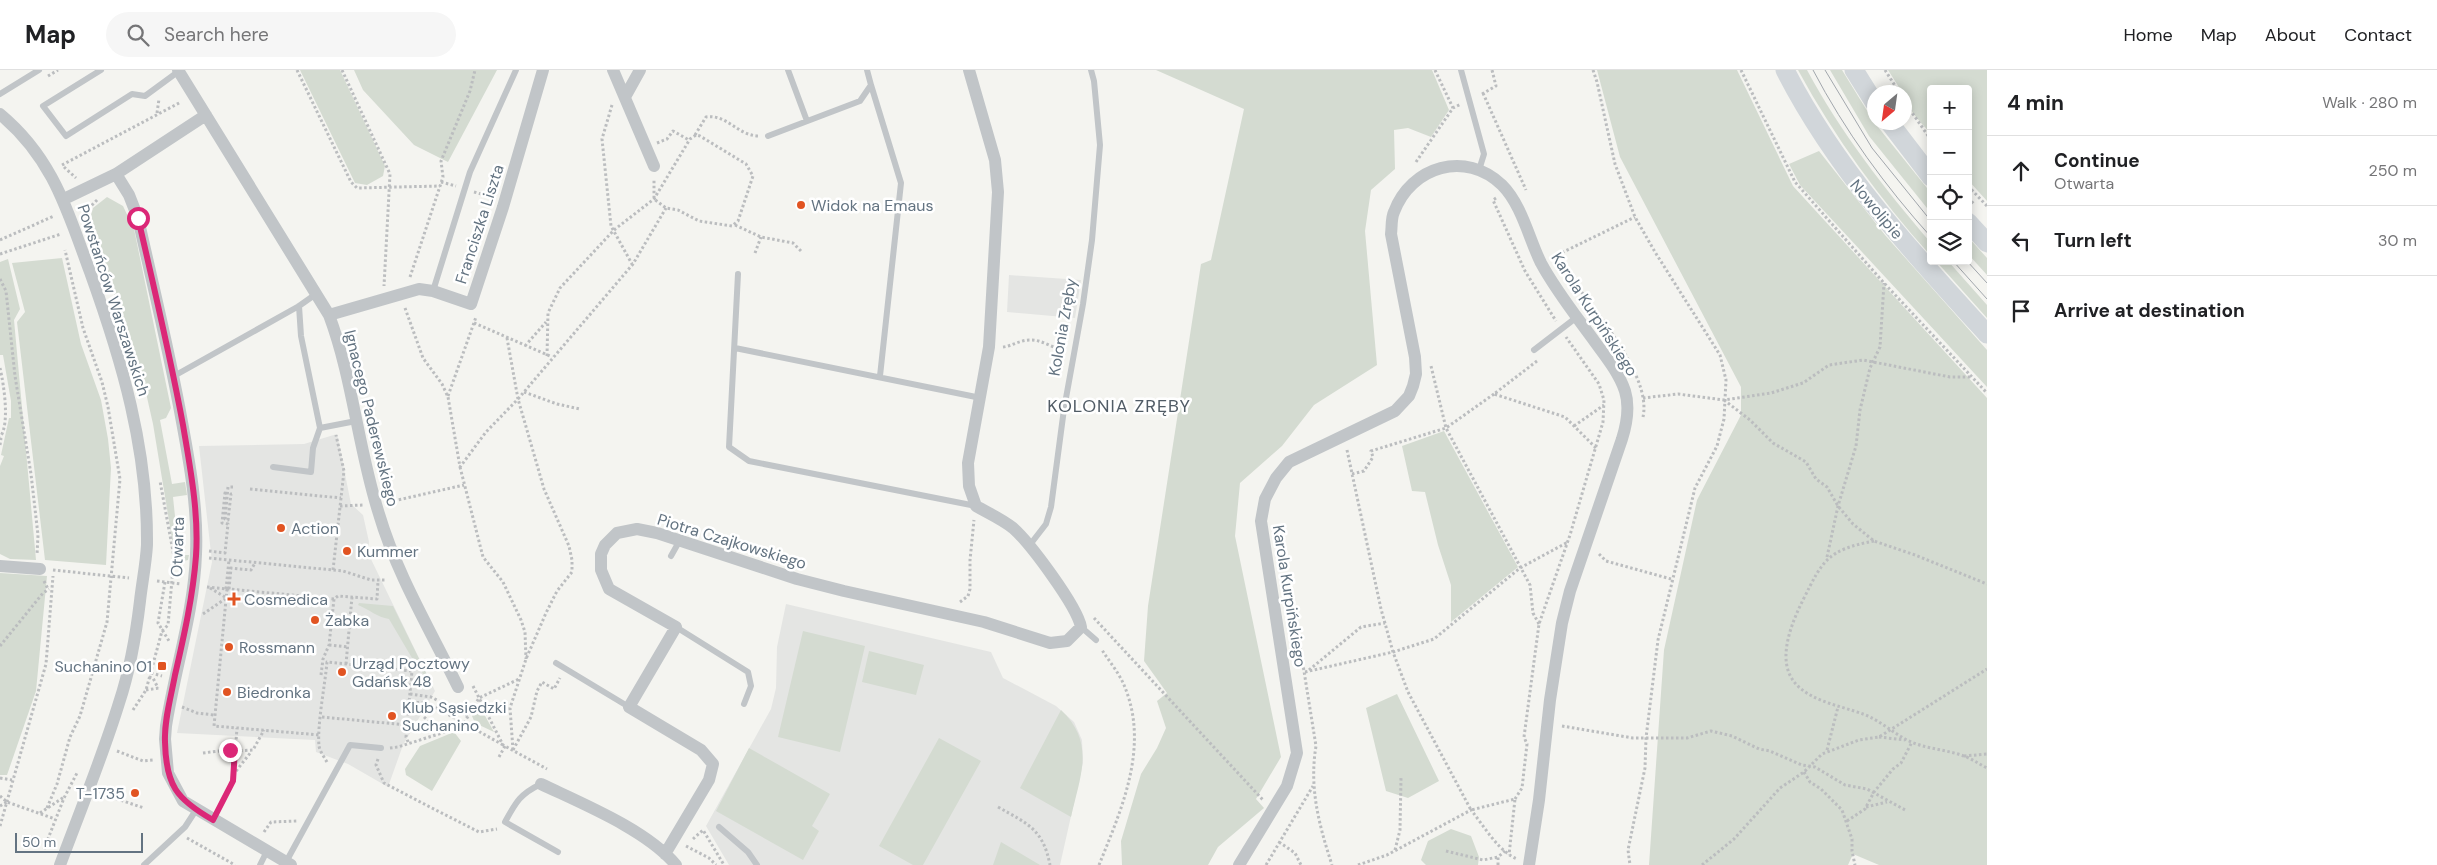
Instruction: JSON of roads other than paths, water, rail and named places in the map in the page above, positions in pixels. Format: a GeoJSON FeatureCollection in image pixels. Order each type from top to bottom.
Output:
{"type":"FeatureCollection","features":[{"type":"Feature","properties":{"kind":"main road","name":"Nowolipie"},"geometry":{"type":"LineString","coordinates":[[1785,70],[1822,135],[1858,187],[1987,334]]}},
{"type":"Feature","properties":{"kind":"main road"},"geometry":{"type":"LineString","coordinates":[[1854,70],[1867,91]]}},
{"type":"Feature","properties":{"kind":"main road"},"geometry":{"type":"LineString","coordinates":[[1895,130],[1929,175]]}},
{"type":"Feature","properties":{"kind":"main road"},"geometry":{"type":"LineString","coordinates":[[1972,226],[1987,243]]}},
{"type":"Feature","properties":{"kind":"street","name":"Franciszka Liszta"},"geometry":{"type":"LineString","coordinates":[[329,315],[418,289],[433,291],[471,304],[543,70]]}},
{"type":"Feature","properties":{"kind":"street"},"geometry":{"type":"LineString","coordinates":[[613,70],[654,166]]}},
{"type":"Feature","properties":{"kind":"street"},"geometry":{"type":"LineString","coordinates":[[625,98],[640,70]]}},
{"type":"Feature","properties":{"kind":"street"},"geometry":{"type":"LineString","coordinates":[[969,70],[989,137],[998,179],[990,347],[968,464],[969,486],[976,506],[1013,528],[1029,546],[1072,607],[1080,620],[1081,627]]}},
{"type":"Feature","properties":{"kind":"street","name":"Ignacego Paderewskiego"},"geometry":{"type":"LineString","coordinates":[[179,71],[329,315],[340,343],[356,421],[378,512],[389,548],[458,687]]}},
{"type":"Feature","properties":{"kind":"street","name":"Powstańców Warszawskich"},"geometry":{"type":"LineString","coordinates":[[0,114],[21,134],[47,166],[64,199],[104,311],[126,383],[142,460],[146,491],[147,547],[136,635],[120,701],[60,865]]}},
{"type":"Feature","properties":{"kind":"street"},"geometry":{"type":"LineString","coordinates":[[64,199],[116,174],[206,116]]}},
{"type":"Feature","properties":{"kind":"street","name":"Karola Kurpińskiego"},"geometry":{"type":"LineString","coordinates":[[1239,865],[1287,786],[1297,753],[1261,521],[1265,499],[1276,478],[1289,462],[1395,411],[1409,396],[1416,374],[1411,336],[1391,234],[1393,214],[1398,202],[1406,191],[1428,172],[1454,165],[1479,170],[1502,186],[1516,206],[1541,263],[1608,360],[1624,388],[1628,403],[1628,417],[1622,439],[1570,591],[1555,660],[1539,800],[1529,864]]}},
{"type":"Feature","properties":{"kind":"street","name":"Otwarta"},"geometry":{"type":"LineString","coordinates":[[116,174],[129,195],[138,218],[174,376],[190,465],[197,529],[196,556],[186,628],[170,702],[165,740],[168,773],[175,790],[183,800],[196,810],[288,863]]}},
{"type":"Feature","properties":{"kind":"street","name":"Piotra Czajkowskiego"},"geometry":{"type":"LineString","coordinates":[[676,627],[609,589],[604,580],[601,564],[605,545],[618,533],[637,528],[680,540],[798,579],[984,622],[1058,644],[1067,641],[1081,627]]}},
{"type":"Feature","properties":{"kind":"street"},"geometry":{"type":"LineString","coordinates":[[0,566],[38,569]]}},
{"type":"Feature","properties":{"kind":"street"},"geometry":{"type":"LineString","coordinates":[[541,784],[633,832],[658,847],[668,860],[710,780],[713,764],[701,750],[630,707],[676,627]]}},
{"type":"Feature","properties":{"kind":"lane"},"geometry":{"type":"LineString","coordinates":[[0,94],[39,70]]}},
{"type":"Feature","properties":{"kind":"lane"},"geometry":{"type":"LineString","coordinates":[[101,70],[43,106],[66,136],[132,94],[145,96],[179,71]]}},
{"type":"Feature","properties":{"kind":"lane"},"geometry":{"type":"LineString","coordinates":[[433,291],[470,172],[516,70]]}},
{"type":"Feature","properties":{"kind":"lane"},"geometry":{"type":"LineString","coordinates":[[788,70],[807,121]]}},
{"type":"Feature","properties":{"kind":"lane"},"geometry":{"type":"LineString","coordinates":[[867,70],[901,183],[880,376]]}},
{"type":"Feature","properties":{"kind":"lane","name":"Kolonia Zręby"},"geometry":{"type":"LineString","coordinates":[[1029,546],[1046,524],[1051,507],[1064,408],[1092,240],[1100,144],[1094,81],[1091,70]]}},
{"type":"Feature","properties":{"kind":"lane"},"geometry":{"type":"LineString","coordinates":[[1461,70],[1484,154],[1479,170]]}},
{"type":"Feature","properties":{"kind":"lane"},"geometry":{"type":"LineString","coordinates":[[768,136],[860,101],[872,85]]}},
{"type":"Feature","properties":{"kind":"lane"},"geometry":{"type":"LineString","coordinates":[[738,274],[736,348],[729,447],[749,461],[976,506]]}},
{"type":"Feature","properties":{"kind":"lane"},"geometry":{"type":"LineString","coordinates":[[174,376],[299,306],[316,294]]}},
{"type":"Feature","properties":{"kind":"lane"},"geometry":{"type":"LineString","coordinates":[[273,467],[312,472],[313,448],[320,428],[301,336],[299,306]]}},
{"type":"Feature","properties":{"kind":"lane"},"geometry":{"type":"LineString","coordinates":[[1534,350],[1577,317]]}},
{"type":"Feature","properties":{"kind":"lane"},"geometry":{"type":"LineString","coordinates":[[736,348],[981,398]]}},
{"type":"Feature","properties":{"kind":"lane"},"geometry":{"type":"LineString","coordinates":[[320,428],[356,421]]}},
{"type":"Feature","properties":{"kind":"lane"},"geometry":{"type":"LineString","coordinates":[[671,556],[680,540]]}},
{"type":"Feature","properties":{"kind":"lane"},"geometry":{"type":"LineString","coordinates":[[676,627],[748,672],[751,686],[744,704]]}},
{"type":"Feature","properties":{"kind":"lane"},"geometry":{"type":"LineString","coordinates":[[1081,627],[1096,640]]}},
{"type":"Feature","properties":{"kind":"lane"},"geometry":{"type":"LineString","coordinates":[[556,663],[630,707]]}},
{"type":"Feature","properties":{"kind":"lane"},"geometry":{"type":"LineString","coordinates":[[288,863],[350,745],[381,748]]}},
{"type":"Feature","properties":{"kind":"lane"},"geometry":{"type":"LineString","coordinates":[[541,784],[526,791],[518,799],[505,822],[558,852]]}},
{"type":"Feature","properties":{"kind":"lane"},"geometry":{"type":"LineString","coordinates":[[144,865],[185,827],[196,810]]}},
{"type":"Feature","properties":{"kind":"lane"},"geometry":{"type":"LineString","coordinates":[[719,827],[748,852],[757,865]]}},
{"type":"Feature","properties":{"kind":"lane"},"geometry":{"type":"LineString","coordinates":[[260,865],[268,851]]}},
{"type":"Feature","properties":{"kind":"tram line"},"geometry":{"type":"LineString","coordinates":[[1813,70],[1852,136],[1882,178],[1927,232]]}},
{"type":"Feature","properties":{"kind":"tram line"},"geometry":{"type":"LineString","coordinates":[[1825,70],[1872,148],[1930,220]]}},
{"type":"Feature","properties":{"kind":"tram line"},"geometry":{"type":"LineString","coordinates":[[1957,265],[1987,299]]}},
{"type":"Feature","properties":{"kind":"tram line"},"geometry":{"type":"LineString","coordinates":[[1971,265],[1987,283]]}},
{"type":"Feature","properties":{"kind":"place","name":"Widok na Emaus"},"geometry":{"type":"Point","coordinates":[801,205]}},
{"type":"Feature","properties":{"kind":"place","name":"Action"},"geometry":{"type":"Point","coordinates":[281,528]}},
{"type":"Feature","properties":{"kind":"place","name":"Kummer"},"geometry":{"type":"Point","coordinates":[347,551]}},
{"type":"Feature","properties":{"kind":"place","name":"Cosmedica"},"geometry":{"type":"Point","coordinates":[234,599]}},
{"type":"Feature","properties":{"kind":"place","name":"Żabka"},"geometry":{"type":"Point","coordinates":[315,620]}},
{"type":"Feature","properties":{"kind":"place","name":"Rossmann"},"geometry":{"type":"Point","coordinates":[229,647]}},
{"type":"Feature","properties":{"kind":"place","name":"Suchanino 01"},"geometry":{"type":"Point","coordinates":[162,666]}},
{"type":"Feature","properties":{"kind":"place","name":"Urząd Pocztowy Gdańsk 48"},"geometry":{"type":"Point","coordinates":[342,672]}},
{"type":"Feature","properties":{"kind":"place","name":"Biedronka"},"geometry":{"type":"Point","coordinates":[227,692]}},
{"type":"Feature","properties":{"kind":"place","name":"Klub Sąsiedzki Suchanino"},"geometry":{"type":"Point","coordinates":[392,716]}},
{"type":"Feature","properties":{"kind":"place","name":"T-1735"},"geometry":{"type":"Point","coordinates":[135,793]}},
{"type":"Feature","properties":{"kind":"district","name":"KOLONIA ZRĘBY"},"geometry":{"type":"Point","coordinates":[1119,406]}}]}
